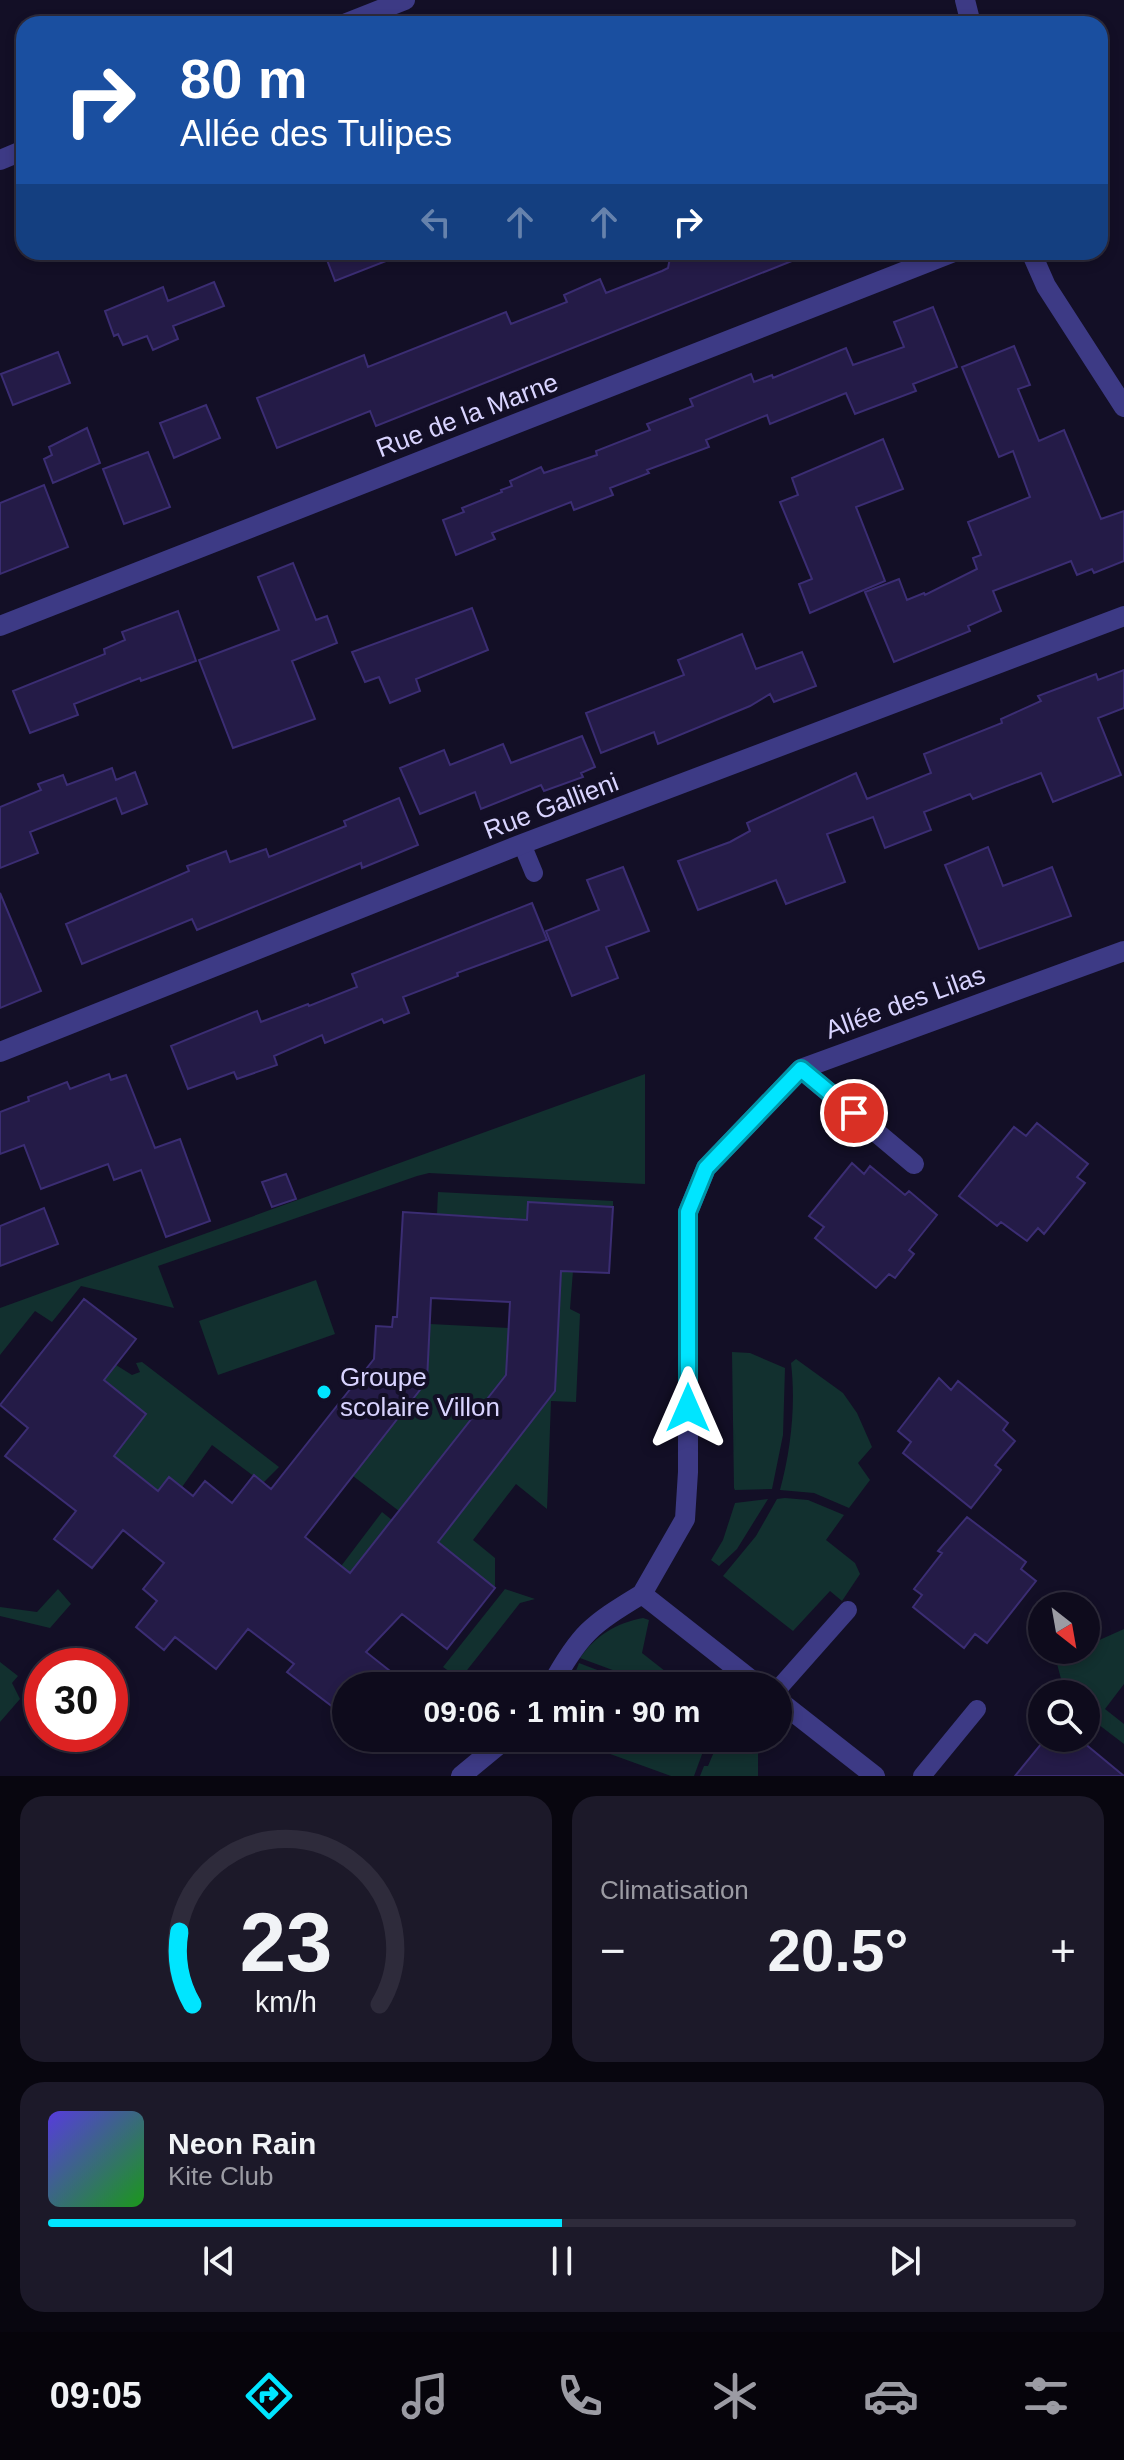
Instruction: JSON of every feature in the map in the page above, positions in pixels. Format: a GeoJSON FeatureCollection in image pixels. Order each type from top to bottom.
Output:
{"type":"FeatureCollection","features":[{"type":"Feature","properties":{"kind":"street"},"geometry":{"type":"LineString","coordinates":[[364,16],[405,0]]}},
{"type":"Feature","properties":{"kind":"street","name":"Rue de la Marne"},"geometry":{"type":"LineString","coordinates":[[0,626],[934,260]]}},
{"type":"Feature","properties":{"kind":"street"},"geometry":{"type":"LineString","coordinates":[[1035,260],[1046,286],[1124,407]]}},
{"type":"Feature","properties":{"kind":"street","name":"Rue Gallieni"},"geometry":{"type":"LineString","coordinates":[[0,1052],[522,844],[1124,616]]}},
{"type":"Feature","properties":{"kind":"street","name":"Allée des Lilas"},"geometry":{"type":"LineString","coordinates":[[642,1594],[685,1519],[688,1472],[688,1212],[706,1168],[801,1069],[1124,951]]}},
{"type":"Feature","properties":{"kind":"street"},"geometry":{"type":"LineString","coordinates":[[801,1069],[914,1164]]}},
{"type":"Feature","properties":{"kind":"street"},"geometry":{"type":"LineString","coordinates":[[559,1672],[578,1640],[600,1619],[642,1594],[741,1672]]}},
{"type":"Feature","properties":{"kind":"street"},"geometry":{"type":"LineString","coordinates":[[792,1711],[875,1776]]}},
{"type":"Feature","properties":{"kind":"street"},"geometry":{"type":"LineString","coordinates":[[461,1776],[490,1752]]}},
{"type":"Feature","properties":{"kind":"lane"},"geometry":{"type":"LineString","coordinates":[[522,844],[534,873]]}},
{"type":"Feature","properties":{"kind":"lane"},"geometry":{"type":"LineString","coordinates":[[792,1673],[848,1610]]}},
{"type":"Feature","properties":{"kind":"lane"},"geometry":{"type":"LineString","coordinates":[[922,1776],[977,1709]]}},
{"type":"Feature","properties":{"kind":"green space"},"geometry":{"type":"Polygon","coordinates":[[[645,1074],[645,1184],[429,1173],[417,1176],[158,1266],[174,1308],[81,1286],[52,1322],[35,1311],[0,1355],[0,1308],[645,1074]]]}},
{"type":"Feature","properties":{"kind":"green space"},"geometry":{"type":"Polygon","coordinates":[[[438,1192],[613,1201],[613,1206],[529,1202],[527,1219],[437,1214],[438,1192]]]}},
{"type":"Feature","properties":{"kind":"green space"},"geometry":{"type":"Polygon","coordinates":[[[561,1270],[573,1271],[570,1309],[580,1314],[576,1402],[551,1401],[547,1509],[516,1484],[473,1540],[495,1558],[495,1588],[438,1542],[555,1391],[561,1270]]]}},
{"type":"Feature","properties":{"kind":"green space"},"geometry":{"type":"Polygon","coordinates":[[[316,1280],[335,1334],[218,1375],[199,1321],[316,1280]]]}},
{"type":"Feature","properties":{"kind":"green space"},"geometry":{"type":"Polygon","coordinates":[[[430,1324],[509,1328],[506,1375],[399,1511],[353,1476],[427,1381],[430,1324]]]}},
{"type":"Feature","properties":{"kind":"green space"},"geometry":{"type":"Polygon","coordinates":[[[732,1352],[750,1353],[785,1368],[783,1435],[772,1489],[734,1488],[732,1352]]]}},
{"type":"Feature","properties":{"kind":"green space"},"geometry":{"type":"Polygon","coordinates":[[[796,1359],[843,1393],[857,1413],[872,1447],[858,1463],[870,1480],[849,1508],[814,1493],[780,1490],[792,1427],[791,1363],[796,1359]]]}},
{"type":"Feature","properties":{"kind":"green space"},"geometry":{"type":"Polygon","coordinates":[[[142,1362],[279,1467],[263,1483],[212,1445],[182,1487],[169,1477],[158,1491],[114,1456],[146,1414],[104,1380],[116,1365],[132,1375],[140,1372],[136,1363],[142,1362]]]}},
{"type":"Feature","properties":{"kind":"green space"},"geometry":{"type":"Polygon","coordinates":[[[768,1499],[737,1549],[719,1566],[711,1560],[723,1540],[735,1503],[768,1499]]]}},
{"type":"Feature","properties":{"kind":"green space"},"geometry":{"type":"Polygon","coordinates":[[[777,1499],[808,1500],[844,1515],[826,1540],[855,1563],[860,1574],[842,1601],[830,1591],[793,1631],[723,1576],[756,1536],[777,1499]]]}},
{"type":"Feature","properties":{"kind":"green space"},"geometry":{"type":"Polygon","coordinates":[[[382,1512],[392,1520],[328,1601],[320,1594],[382,1512]]]}},
{"type":"Feature","properties":{"kind":"green space"},"geometry":{"type":"Polygon","coordinates":[[[58,1589],[71,1604],[50,1628],[0,1616],[0,1607],[37,1612],[58,1589]]]}},
{"type":"Feature","properties":{"kind":"green space"},"geometry":{"type":"Polygon","coordinates":[[[505,1589],[535,1599],[520,1603],[466,1672],[450,1672],[443,1667],[505,1589]]]}},
{"type":"Feature","properties":{"kind":"green space"},"geometry":{"type":"Polygon","coordinates":[[[643,1618],[649,1620],[642,1653],[666,1672],[618,1672],[580,1658],[592,1643],[624,1623],[643,1618]]]}},
{"type":"Feature","properties":{"kind":"green space"},"geometry":{"type":"Polygon","coordinates":[[[1124,1629],[1124,1684],[1105,1709],[1124,1724],[1124,1744],[1100,1726],[1100,1680],[1061,1680],[1057,1664],[1100,1664],[1100,1640],[1124,1629]]]}},
{"type":"Feature","properties":{"kind":"green space"},"geometry":{"type":"Polygon","coordinates":[[[0,1662],[18,1676],[12,1683],[20,1699],[0,1722],[0,1662]]]}},
{"type":"Feature","properties":{"kind":"green space"},"geometry":{"type":"Polygon","coordinates":[[[579,1663],[602,1672],[575,1672],[579,1663]]]}},
{"type":"Feature","properties":{"kind":"green space"},"geometry":{"type":"Polygon","coordinates":[[[605,1752],[703,1752],[694,1776],[671,1776],[605,1752]]]}},
{"type":"Feature","properties":{"kind":"green space"},"geometry":{"type":"Polygon","coordinates":[[[714,1752],[758,1752],[758,1776],[700,1776],[704,1766],[708,1766],[714,1752]]]}},
{"type":"Feature","properties":{"kind":"building"},"geometry":{"type":"Polygon","coordinates":[[[327,260],[389,260],[335,281],[327,260]]]}},
{"type":"Feature","properties":{"kind":"building"},"geometry":{"type":"Polygon","coordinates":[[[670,260],[794,260],[376,426],[370,411],[277,448],[257,398],[364,355],[368,367],[506,312],[511,324],[567,302],[564,295],[600,279],[606,293],[668,268],[670,260]]]}},
{"type":"Feature","properties":{"kind":"building"},"geometry":{"type":"Polygon","coordinates":[[[214,282],[224,306],[173,326],[178,339],[153,350],[147,336],[123,345],[118,334],[114,336],[105,311],[163,287],[168,301],[214,282]]]}},
{"type":"Feature","properties":{"kind":"building"},"geometry":{"type":"Polygon","coordinates":[[[933,307],[957,367],[913,384],[916,391],[855,414],[846,393],[770,424],[767,415],[706,440],[709,447],[647,470],[649,473],[610,488],[613,495],[574,510],[571,502],[492,533],[495,539],[456,555],[443,520],[464,512],[462,508],[502,492],[512,486],[510,481],[541,467],[544,473],[597,455],[596,451],[650,430],[647,424],[693,406],[690,399],[751,374],[754,382],[772,375],[773,378],[846,348],[853,365],[904,347],[894,322],[933,307]]]}},
{"type":"Feature","properties":{"kind":"building"},"geometry":{"type":"Polygon","coordinates":[[[1014,346],[1030,385],[1018,389],[1039,441],[1064,430],[1101,519],[1124,511],[1124,561],[1094,573],[1092,569],[1077,575],[1071,561],[993,591],[1001,611],[968,626],[970,631],[894,662],[865,592],[899,579],[907,600],[925,595],[977,569],[973,558],[981,555],[968,522],[1030,497],[1013,451],[999,457],[962,367],[1014,346]]]}},
{"type":"Feature","properties":{"kind":"building"},"geometry":{"type":"Polygon","coordinates":[[[58,352],[70,383],[13,405],[1,374],[58,352]]]}},
{"type":"Feature","properties":{"kind":"building"},"geometry":{"type":"Polygon","coordinates":[[[206,405],[220,438],[174,458],[160,423],[206,405]]]}},
{"type":"Feature","properties":{"kind":"building"},"geometry":{"type":"Polygon","coordinates":[[[87,428],[100,463],[53,483],[44,459],[52,455],[49,447],[87,428]]]}},
{"type":"Feature","properties":{"kind":"building"},"geometry":{"type":"Polygon","coordinates":[[[883,439],[903,489],[856,507],[885,581],[810,613],[799,584],[812,579],[780,502],[798,495],[792,478],[883,439]]]}},
{"type":"Feature","properties":{"kind":"building"},"geometry":{"type":"Polygon","coordinates":[[[148,452],[170,507],[124,524],[103,469],[148,452]]]}},
{"type":"Feature","properties":{"kind":"building"},"geometry":{"type":"Polygon","coordinates":[[[44,485],[68,547],[0,574],[0,503],[44,485]]]}},
{"type":"Feature","properties":{"kind":"building"},"geometry":{"type":"Polygon","coordinates":[[[293,563],[316,620],[327,616],[337,643],[292,661],[315,719],[233,748],[199,660],[279,630],[258,577],[293,563]]]}},
{"type":"Feature","properties":{"kind":"building"},"geometry":{"type":"Polygon","coordinates":[[[472,608],[488,650],[416,679],[420,691],[390,703],[379,677],[365,682],[352,652],[472,608]]]}},
{"type":"Feature","properties":{"kind":"building"},"geometry":{"type":"Polygon","coordinates":[[[178,611],[196,661],[141,681],[140,678],[74,704],[78,715],[30,733],[13,691],[105,654],[104,649],[125,640],[122,632],[178,611]]]}},
{"type":"Feature","properties":{"kind":"building"},"geometry":{"type":"Polygon","coordinates":[[[742,634],[756,669],[802,652],[816,686],[774,702],[770,694],[750,706],[658,744],[654,732],[601,753],[586,713],[684,675],[678,660],[742,634]]]}},
{"type":"Feature","properties":{"kind":"building"},"geometry":{"type":"Polygon","coordinates":[[[1124,670],[1124,708],[1098,718],[1121,775],[1053,802],[1041,773],[973,799],[970,794],[924,812],[931,830],[885,848],[873,817],[827,834],[845,882],[786,904],[776,880],[698,910],[678,861],[730,842],[750,831],[747,823],[856,773],[867,799],[931,773],[924,754],[1002,723],[1001,719],[1041,701],[1038,696],[1096,674],[1098,680],[1124,670]]]}},
{"type":"Feature","properties":{"kind":"building"},"geometry":{"type":"Polygon","coordinates":[[[582,736],[595,767],[581,773],[583,777],[544,791],[541,785],[481,809],[475,792],[420,814],[400,768],[444,750],[450,765],[503,744],[511,763],[582,736]]]}},
{"type":"Feature","properties":{"kind":"building"},"geometry":{"type":"Polygon","coordinates":[[[112,768],[116,780],[135,772],[147,804],[122,814],[116,798],[30,832],[38,853],[0,868],[0,807],[41,790],[38,784],[63,775],[67,785],[112,768]]]}},
{"type":"Feature","properties":{"kind":"building"},"geometry":{"type":"Polygon","coordinates":[[[399,798],[418,845],[362,868],[361,863],[197,930],[192,919],[82,964],[66,924],[189,871],[187,866],[226,851],[230,862],[266,849],[269,857],[346,826],[344,821],[399,798]]]}},
{"type":"Feature","properties":{"kind":"building"},"geometry":{"type":"Polygon","coordinates":[[[988,847],[1003,886],[1052,867],[1071,916],[979,949],[945,865],[988,847]]]}},
{"type":"Feature","properties":{"kind":"building"},"geometry":{"type":"Polygon","coordinates":[[[623,867],[649,931],[606,947],[618,978],[572,996],[546,931],[599,910],[587,880],[623,867]]]}},
{"type":"Feature","properties":{"kind":"building"},"geometry":{"type":"Polygon","coordinates":[[[0,893],[41,991],[0,1008],[0,893]]]}},
{"type":"Feature","properties":{"kind":"building"},"geometry":{"type":"Polygon","coordinates":[[[532,903],[547,940],[457,973],[458,976],[403,997],[409,1013],[384,1023],[382,1019],[325,1043],[322,1035],[274,1056],[277,1065],[237,1079],[234,1072],[188,1089],[171,1046],[257,1011],[261,1022],[357,987],[352,974],[532,903]]]}},
{"type":"Feature","properties":{"kind":"building"},"geometry":{"type":"Polygon","coordinates":[[[109,1074],[111,1080],[126,1075],[155,1148],[180,1139],[210,1221],[166,1237],[141,1170],[114,1180],[108,1164],[41,1189],[24,1145],[0,1154],[0,1112],[67,1082],[70,1089],[109,1074]]]}},
{"type":"Feature","properties":{"kind":"building"},"geometry":{"type":"Polygon","coordinates":[[[1037,1123],[1088,1164],[1077,1177],[1085,1183],[1044,1234],[1038,1228],[1027,1241],[1001,1222],[997,1226],[959,1196],[1014,1127],[1026,1136],[1037,1123]]]}},
{"type":"Feature","properties":{"kind":"building"},"geometry":{"type":"Polygon","coordinates":[[[852,1163],[864,1174],[870,1166],[905,1195],[909,1191],[937,1215],[909,1250],[914,1254],[895,1278],[889,1274],[876,1288],[815,1238],[824,1227],[809,1216],[852,1163]]]}},
{"type":"Feature","properties":{"kind":"building"},"geometry":{"type":"Polygon","coordinates":[[[286,1174],[296,1199],[272,1207],[262,1182],[286,1174]]]}},
{"type":"Feature","properties":{"kind":"building"},"geometry":{"type":"Polygon","coordinates":[[[528,1202],[613,1207],[609,1273],[561,1271],[555,1391],[438,1542],[495,1588],[447,1649],[402,1614],[366,1652],[391,1672],[332,1672],[332,1706],[287,1672],[294,1664],[248,1629],[216,1669],[175,1637],[164,1650],[136,1627],[157,1601],[143,1589],[164,1563],[123,1530],[92,1568],[54,1539],[76,1511],[5,1456],[28,1428],[0,1405],[84,1299],[136,1339],[104,1380],[146,1414],[114,1456],[158,1491],[169,1477],[193,1496],[205,1481],[232,1503],[254,1475],[271,1489],[374,1359],[376,1326],[392,1327],[393,1317],[397,1317],[403,1212],[527,1220],[528,1202]],[[431,1298],[427,1381],[305,1537],[350,1573],[506,1375],[510,1302],[431,1298]]]}},
{"type":"Feature","properties":{"kind":"building"},"geometry":{"type":"Polygon","coordinates":[[[44,1208],[58,1244],[0,1266],[0,1226],[44,1208]]]}},
{"type":"Feature","properties":{"kind":"building"},"geometry":{"type":"Polygon","coordinates":[[[939,1378],[951,1390],[958,1381],[1008,1423],[1003,1430],[1015,1441],[995,1465],[1001,1470],[971,1508],[903,1453],[911,1442],[898,1431],[939,1378]]]}},
{"type":"Feature","properties":{"kind":"building"},"geometry":{"type":"Polygon","coordinates":[[[967,1517],[1026,1562],[1021,1569],[1036,1581],[987,1643],[975,1634],[964,1648],[913,1607],[922,1595],[914,1589],[942,1553],[938,1551],[967,1517]]]}},
{"type":"Feature","properties":{"kind":"building"},"geometry":{"type":"Polygon","coordinates":[[[1035,1752],[1095,1752],[1124,1776],[1015,1776],[1035,1752]]]}},
{"type":"Feature","properties":{"kind":"place","name":"Groupe scolaire Villon"},"geometry":{"type":"Point","coordinates":[324,1392]}},
{"type":"Feature","properties":{"kind":"route"},"geometry":{"type":"LineString","coordinates":[[688,1408],[688,1212],[706,1168],[801,1069],[854,1113]]}}]}
